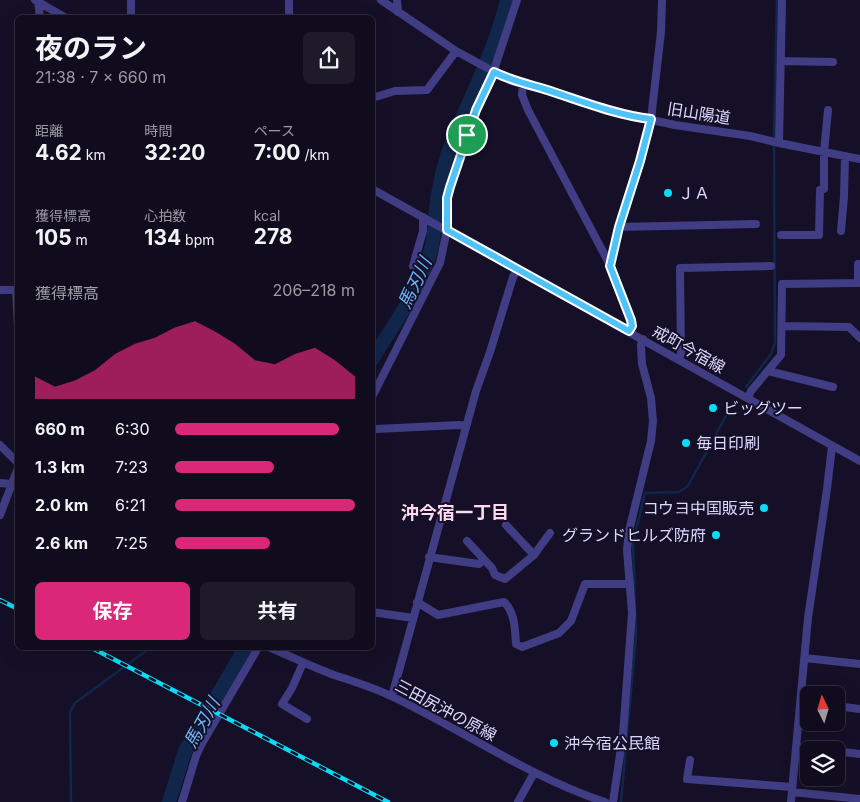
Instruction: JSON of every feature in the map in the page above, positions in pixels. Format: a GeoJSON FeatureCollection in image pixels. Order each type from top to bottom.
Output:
{"type":"FeatureCollection","features":[{"type":"Feature","properties":{"kind":"street"},"geometry":{"type":"LineString","coordinates":[[131,0],[131,15]]}},
{"type":"Feature","properties":{"kind":"street"},"geometry":{"type":"LineString","coordinates":[[289,0],[289,15]]}},
{"type":"Feature","properties":{"kind":"street","name":"旧山陽道"},"geometry":{"type":"LineString","coordinates":[[381,0],[456,51],[492,72],[522,84],[574,100],[675,125],[750,136],[860,159]]}},
{"type":"Feature","properties":{"kind":"street"},"geometry":{"type":"LineString","coordinates":[[398,0],[398,12]]}},
{"type":"Feature","properties":{"kind":"street"},"geometry":{"type":"LineString","coordinates":[[375,390],[440,263],[447,198],[450,187],[517,0]]}},
{"type":"Feature","properties":{"kind":"street"},"geometry":{"type":"LineString","coordinates":[[610,266],[619,227],[651,119],[661,32],[662,0]]}},
{"type":"Feature","properties":{"kind":"street"},"geometry":{"type":"LineString","coordinates":[[779,143],[782,0]]}},
{"type":"Feature","properties":{"kind":"street"},"geometry":{"type":"LineString","coordinates":[[37,1],[39,15]]}},
{"type":"Feature","properties":{"kind":"street"},"geometry":{"type":"LineString","coordinates":[[37,1],[61,15]]}},
{"type":"Feature","properties":{"kind":"street"},"geometry":{"type":"LineString","coordinates":[[375,97],[395,91],[427,90],[456,51]]}},
{"type":"Feature","properties":{"kind":"street"},"geometry":{"type":"LineString","coordinates":[[781,61],[833,62]]}},
{"type":"Feature","properties":{"kind":"street"},"geometry":{"type":"LineString","coordinates":[[522,84],[522,95],[528,110],[610,266],[631,320],[632,326],[629,331]]}},
{"type":"Feature","properties":{"kind":"street"},"geometry":{"type":"LineString","coordinates":[[781,235],[819,235],[820,190],[824,189],[824,152],[828,110]]}},
{"type":"Feature","properties":{"kind":"street"},"geometry":{"type":"LineString","coordinates":[[841,231],[846,156]]}},
{"type":"Feature","properties":{"kind":"street","name":"戒町今宿線"},"geometry":{"type":"LineString","coordinates":[[375,191],[860,460]]}},
{"type":"Feature","properties":{"kind":"street"},"geometry":{"type":"LineString","coordinates":[[413,266],[423,231],[424,218]]}},
{"type":"Feature","properties":{"kind":"street"},"geometry":{"type":"LineString","coordinates":[[619,227],[756,224]]}},
{"type":"Feature","properties":{"kind":"street"},"geometry":{"type":"LineString","coordinates":[[748,398],[751,391],[781,355],[782,284],[858,283],[858,264],[860,264]]}},
{"type":"Feature","properties":{"kind":"street"},"geometry":{"type":"LineString","coordinates":[[679,359],[681,352],[680,268],[771,266]]}},
{"type":"Feature","properties":{"kind":"street"},"geometry":{"type":"LineString","coordinates":[[392,696],[466,426],[518,269]]}},
{"type":"Feature","properties":{"kind":"street"},"geometry":{"type":"LineString","coordinates":[[0,290],[15,290]]}},
{"type":"Feature","properties":{"kind":"street"},"geometry":{"type":"LineString","coordinates":[[782,326],[850,327],[860,338]]}},
{"type":"Feature","properties":{"kind":"street"},"geometry":{"type":"LineString","coordinates":[[613,802],[623,734],[632,613],[627,550],[629,531],[651,441],[653,421],[651,398],[642,364],[641,345],[643,339]]}},
{"type":"Feature","properties":{"kind":"street"},"geometry":{"type":"LineString","coordinates":[[768,371],[833,386]]}},
{"type":"Feature","properties":{"kind":"street"},"geometry":{"type":"LineString","coordinates":[[375,428],[466,426]]}},
{"type":"Feature","properties":{"kind":"street"},"geometry":{"type":"LineString","coordinates":[[0,445],[15,460]]}},
{"type":"Feature","properties":{"kind":"street"},"geometry":{"type":"LineString","coordinates":[[804,686],[808,618],[832,446]]}},
{"type":"Feature","properties":{"kind":"street"},"geometry":{"type":"LineString","coordinates":[[0,515],[15,474]]}},
{"type":"Feature","properties":{"kind":"street"},"geometry":{"type":"LineString","coordinates":[[0,483],[10,484]]}},
{"type":"Feature","properties":{"kind":"street"},"geometry":{"type":"LineString","coordinates":[[506,525],[534,555]]}},
{"type":"Feature","properties":{"kind":"street"},"geometry":{"type":"LineString","coordinates":[[467,541],[492,568],[495,575],[505,579],[534,555],[550,533]]}},
{"type":"Feature","properties":{"kind":"street"},"geometry":{"type":"LineString","coordinates":[[429,557],[479,564],[484,560]]}},
{"type":"Feature","properties":{"kind":"street"},"geometry":{"type":"LineString","coordinates":[[417,602],[438,615],[504,602],[508,605],[515,625],[516,644],[522,647],[559,633],[571,621],[585,584],[630,584]]}},
{"type":"Feature","properties":{"kind":"street"},"geometry":{"type":"LineString","coordinates":[[375,612],[413,618]]}},
{"type":"Feature","properties":{"kind":"street"},"geometry":{"type":"LineString","coordinates":[[182,802],[196,756],[257,650]]}},
{"type":"Feature","properties":{"kind":"street","name":"三田尻沖の原線"},"geometry":{"type":"LineString","coordinates":[[275,650],[303,663],[392,696],[534,773],[578,793],[606,802]]}},
{"type":"Feature","properties":{"kind":"street"},"geometry":{"type":"LineString","coordinates":[[805,658],[860,664]]}},
{"type":"Feature","properties":{"kind":"street"},"geometry":{"type":"LineString","coordinates":[[303,663],[292,688],[282,704],[307,719]]}},
{"type":"Feature","properties":{"kind":"street"},"geometry":{"type":"LineString","coordinates":[[845,707],[860,709]]}},
{"type":"Feature","properties":{"kind":"street"},"geometry":{"type":"LineString","coordinates":[[791,802],[800,724]]}},
{"type":"Feature","properties":{"kind":"street"},"geometry":{"type":"LineString","coordinates":[[796,747],[800,747]]}},
{"type":"Feature","properties":{"kind":"street"},"geometry":{"type":"LineString","coordinates":[[845,753],[860,754]]}},
{"type":"Feature","properties":{"kind":"street"},"geometry":{"type":"LineString","coordinates":[[690,760],[687,779],[792,789],[860,799]]}},
{"type":"Feature","properties":{"kind":"street"},"geometry":{"type":"LineString","coordinates":[[518,802],[534,773]]}},
{"type":"Feature","properties":{"kind":"waterway","name":"馬刃川"},"geometry":{"type":"LineString","coordinates":[[375,355],[412,295],[425,267],[433,242],[438,195],[447,156],[495,40],[507,0]]}},
{"type":"Feature","properties":{"kind":"waterway"},"geometry":{"type":"LineString","coordinates":[[746,387],[771,354],[775,343],[774,135],[777,0]]}},
{"type":"Feature","properties":{"kind":"waterway"},"geometry":{"type":"LineString","coordinates":[[621,802],[636,636],[633,543],[645,493],[679,492],[688,486],[734,401]]}},
{"type":"Feature","properties":{"kind":"waterway"},"geometry":{"type":"LineString","coordinates":[[71,802],[70,712],[75,703],[147,650]]}},
{"type":"Feature","properties":{"kind":"waterway","name":"馬刃川"},"geometry":{"type":"LineString","coordinates":[[169,802],[185,751],[244,650]]}},
{"type":"Feature","properties":{"kind":"railway"},"geometry":{"type":"LineString","coordinates":[[0,600],[15,608]]}},
{"type":"Feature","properties":{"kind":"railway"},"geometry":{"type":"LineString","coordinates":[[96,650],[388,802]]}},
{"type":"Feature","properties":{"kind":"place","name":"ＪＡ"},"geometry":{"type":"Point","coordinates":[668,193]}},
{"type":"Feature","properties":{"kind":"place","name":"ビッグツー"},"geometry":{"type":"Point","coordinates":[713,408]}},
{"type":"Feature","properties":{"kind":"place","name":"毎日印刷"},"geometry":{"type":"Point","coordinates":[686,443]}},
{"type":"Feature","properties":{"kind":"place","name":"コウヨ中国販売"},"geometry":{"type":"Point","coordinates":[764,508]}},
{"type":"Feature","properties":{"kind":"place","name":"グランドヒルズ防府"},"geometry":{"type":"Point","coordinates":[716,535]}},
{"type":"Feature","properties":{"kind":"place","name":"沖今宿公民館"},"geometry":{"type":"Point","coordinates":[554,743]}},
{"type":"Feature","properties":{"kind":"district","name":"沖今宿一丁目"},"geometry":{"type":"Point","coordinates":[455,513]}},
{"type":"Feature","properties":{"kind":"route"},"geometry":{"type":"LineString","coordinates":[[494,72],[511,81],[543,89],[574,100],[651,119],[619,227],[610,266],[631,320],[632,326],[629,331],[447,230],[447,198],[467,135],[476,110],[494,72]]}}]}
